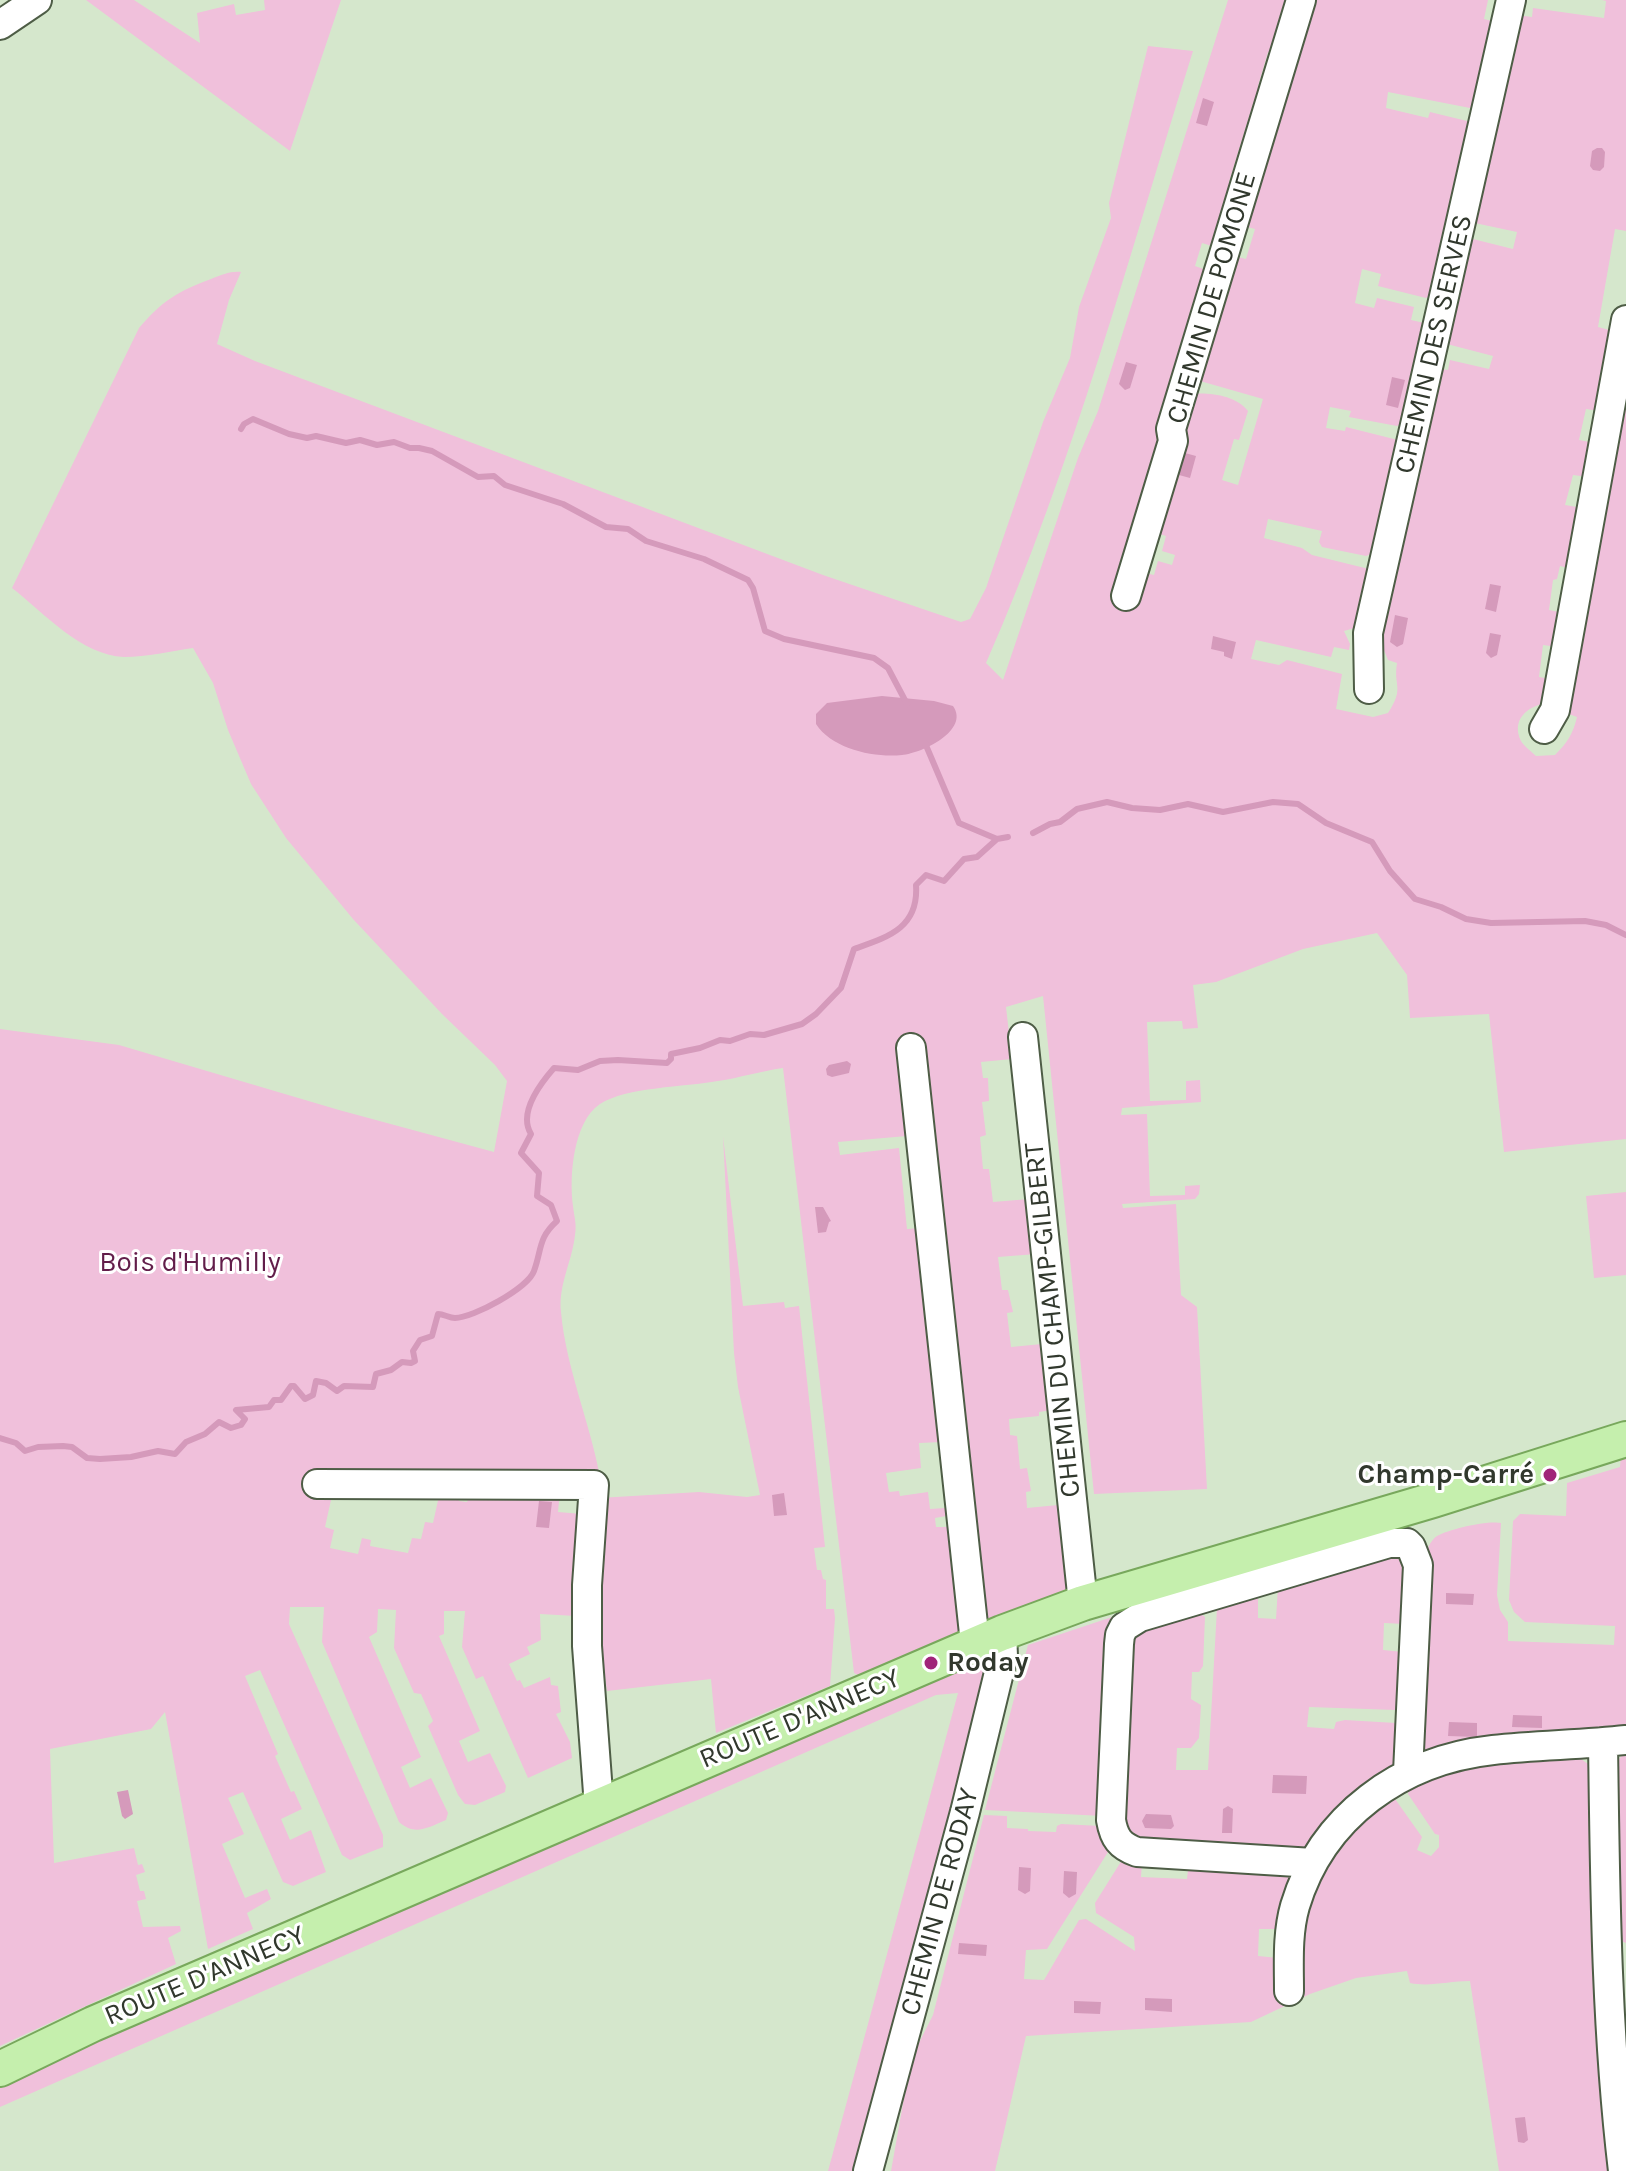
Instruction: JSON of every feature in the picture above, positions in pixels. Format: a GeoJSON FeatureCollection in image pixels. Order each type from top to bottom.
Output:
{"type":"FeatureCollection","features":[{"type":"Feature","properties":{"kind":"main road","name":"ROUTE D'ANNECY"},"geometry":{"type":"LineString","coordinates":[[0,2069],[93,2024],[988,1638],[1083,1603],[1626,1439]]}},
{"type":"Feature","properties":{"kind":"street"},"geometry":{"type":"LineString","coordinates":[[0,25],[37,0]]}},
{"type":"Feature","properties":{"kind":"street","name":"CHEMIN DE POMONE"},"geometry":{"type":"LineString","coordinates":[[1126,596],[1173,441],[1171,429],[1301,0]]}},
{"type":"Feature","properties":{"kind":"street","name":"CHEMIN DES SERVES"},"geometry":{"type":"LineString","coordinates":[[1369,689],[1368,633],[1457,250],[1511,0]]}},
{"type":"Feature","properties":{"kind":"street"},"geometry":{"type":"LineString","coordinates":[[1544,729],[1555,710],[1626,320]]}},
{"type":"Feature","properties":{"kind":"street","name":"CHEMIN DU CHAMP-GILBERT"},"geometry":{"type":"LineString","coordinates":[[1023,1037],[1083,1603]]}},
{"type":"Feature","properties":{"kind":"street","name":"CHEMIN DE RODAY"},"geometry":{"type":"LineString","coordinates":[[868,2171],[965,1812],[1003,1656],[988,1638],[911,1048]]}},
{"type":"Feature","properties":{"kind":"street"},"geometry":{"type":"LineString","coordinates":[[317,1484],[594,1485],[587,1585],[587,1646],[599,1806]]}},
{"type":"Feature","properties":{"kind":"street"},"geometry":{"type":"LineString","coordinates":[[1313,1863],[1137,1852],[1123,1847],[1117,1840],[1111,1820],[1119,1644],[1124,1627],[1140,1617],[1212,1595],[1389,1543],[1407,1543],[1418,1565],[1408,1772]]}},
{"type":"Feature","properties":{"kind":"street"},"geometry":{"type":"LineString","coordinates":[[1289,1991],[1289,1940],[1294,1909],[1313,1863],[1332,1836],[1369,1797],[1408,1772],[1456,1757],[1491,1750],[1614,1741],[1606,1959],[1613,2089],[1623,2171]]}},
{"type":"Feature","properties":{"kind":"green space"},"geometry":{"type":"Polygon","coordinates":[[[86,0],[134,0],[200,43],[197,13],[234,4],[236,15],[265,10],[264,0],[341,0],[290,151],[86,0]]]}},
{"type":"Feature","properties":{"kind":"green space","name":"Bois d'Humilly"},"geometry":{"type":"Polygon","coordinates":[[[1228,0],[1293,0],[1277,54],[1268,52],[1258,86],[1268,89],[1263,107],[1253,104],[1229,182],[1233,184],[1215,247],[1202,243],[1195,266],[1212,272],[1141,572],[1154,575],[1158,561],[1172,565],[1175,555],[1162,551],[1166,536],[1153,532],[1190,394],[1222,396],[1237,401],[1248,411],[1239,440],[1234,439],[1222,480],[1238,485],[1263,399],[1193,379],[1230,255],[1246,259],[1255,229],[1240,225],[1309,0],[1488,0],[1484,19],[1496,22],[1480,102],[1470,108],[1388,92],[1386,108],[1428,118],[1430,112],[1467,121],[1472,130],[1436,291],[1426,298],[1378,286],[1381,274],[1362,269],[1355,303],[1374,308],[1377,298],[1414,307],[1411,320],[1429,324],[1406,420],[1397,426],[1349,417],[1351,411],[1330,407],[1326,428],[1345,431],[1346,427],[1402,441],[1376,552],[1366,556],[1322,547],[1319,542],[1322,531],[1268,519],[1264,538],[1302,548],[1312,555],[1369,569],[1358,627],[1344,631],[1350,644],[1349,650],[1334,647],[1331,657],[1256,640],[1251,659],[1279,665],[1287,660],[1342,674],[1336,709],[1373,717],[1388,713],[1397,692],[1397,663],[1388,660],[1377,633],[1436,368],[1448,370],[1450,360],[1489,369],[1493,356],[1443,343],[1465,237],[1513,249],[1517,232],[1470,222],[1517,15],[1532,17],[1533,8],[1604,18],[1606,1],[1602,0],[1626,0],[1626,231],[1615,229],[1598,327],[1613,331],[1600,411],[1586,409],[1579,440],[1595,443],[1588,477],[1573,475],[1565,505],[1583,508],[1573,569],[1560,566],[1557,579],[1553,580],[1549,610],[1564,613],[1558,647],[1543,645],[1539,677],[1550,679],[1545,703],[1522,716],[1518,734],[1536,756],[1555,755],[1569,738],[1577,717],[1566,713],[1626,372],[1626,1139],[1504,1152],[1489,1014],[1410,1018],[1407,975],[1377,933],[1303,949],[1216,982],[1193,985],[1198,1028],[1183,1029],[1182,1021],[1147,1022],[1150,1101],[1186,1100],[1186,1081],[1200,1080],[1201,1102],[1122,1108],[1121,1115],[1147,1114],[1150,1196],[1185,1195],[1185,1186],[1200,1185],[1199,1194],[1195,1199],[1122,1204],[1123,1208],[1176,1204],[1181,1295],[1197,1307],[1207,1489],[1094,1494],[1043,996],[1006,1007],[1012,1059],[981,1062],[983,1078],[988,1078],[989,1101],[982,1102],[986,1135],[980,1137],[983,1169],[989,1169],[993,1202],[1029,1199],[1036,1254],[998,1257],[1002,1290],[1008,1290],[1013,1312],[1007,1313],[1011,1347],[1042,1344],[1052,1410],[1039,1412],[1039,1416],[1009,1419],[1010,1435],[1017,1436],[1020,1469],[1027,1468],[1031,1491],[1026,1492],[1027,1508],[1058,1505],[1068,1591],[984,1623],[920,1035],[902,1040],[907,1136],[838,1142],[840,1155],[899,1148],[907,1229],[921,1228],[942,1442],[919,1443],[921,1468],[886,1473],[889,1492],[899,1491],[900,1496],[928,1492],[930,1509],[945,1508],[946,1516],[935,1518],[936,1527],[950,1527],[963,1633],[860,1676],[854,1673],[783,1068],[718,1081],[640,1091],[600,1104],[584,1123],[575,1151],[572,1194],[576,1231],[563,1283],[561,1312],[568,1354],[600,1477],[327,1493],[331,1500],[325,1527],[334,1530],[330,1548],[358,1554],[362,1538],[371,1540],[370,1546],[408,1553],[412,1538],[421,1539],[425,1522],[433,1523],[439,1496],[459,1496],[459,1501],[467,1502],[469,1497],[519,1499],[527,1492],[560,1491],[558,1512],[582,1514],[576,1616],[540,1614],[541,1640],[527,1647],[530,1654],[509,1664],[524,1688],[550,1677],[551,1685],[558,1686],[561,1712],[556,1714],[570,1742],[572,1758],[528,1778],[483,1676],[476,1679],[462,1647],[465,1611],[444,1611],[444,1634],[439,1636],[480,1731],[459,1741],[468,1762],[490,1753],[506,1786],[505,1792],[475,1805],[465,1804],[458,1795],[428,1726],[433,1721],[421,1694],[414,1693],[394,1648],[396,1610],[378,1609],[377,1632],[369,1637],[421,1757],[401,1767],[410,1788],[431,1778],[448,1813],[446,1820],[427,1828],[410,1829],[399,1822],[322,1642],[324,1607],[290,1607],[289,1624],[383,1835],[383,1847],[350,1860],[342,1855],[260,1670],[245,1676],[278,1754],[275,1756],[302,1809],[281,1819],[290,1840],[311,1830],[326,1872],[293,1886],[283,1882],[243,1792],[228,1798],[244,1834],[222,1844],[245,1898],[267,1889],[271,1899],[247,1913],[253,1929],[208,1949],[165,1712],[151,1729],[50,1749],[54,1863],[134,1848],[138,1865],[142,1864],[145,1872],[136,1875],[140,1891],[144,1891],[146,1899],[137,1901],[143,1927],[180,1926],[181,1931],[168,1938],[176,1964],[0,2046],[0,1029],[119,1045],[494,1152],[507,1081],[353,919],[286,838],[251,784],[228,730],[213,683],[193,648],[133,657],[108,654],[78,641],[12,588],[139,328],[163,304],[180,293],[222,275],[241,272],[229,300],[217,344],[823,575],[961,622],[970,619],[986,588],[1043,422],[1070,358],[1079,307],[1111,218],[1109,203],[1148,46],[1193,51],[1073,437],[986,663],[1003,680],[1078,458],[1098,411],[1228,0]]]}},
{"type":"Feature","properties":{"kind":"green space"},"geometry":{"type":"Polygon","coordinates":[[[723,1136],[743,1306],[784,1302],[785,1308],[799,1306],[825,1547],[814,1548],[817,1570],[821,1570],[826,1580],[826,1609],[834,1609],[835,1618],[830,1686],[716,1733],[711,1679],[607,1691],[595,1602],[599,1498],[699,1492],[747,1497],[760,1495],[734,1353],[723,1136]]]}},
{"type":"Feature","properties":{"kind":"green space"},"geometry":{"type":"Polygon","coordinates":[[[1626,1192],[1626,1275],[1594,1278],[1586,1196],[1626,1192]]]}},
{"type":"Feature","properties":{"kind":"green space"},"geometry":{"type":"Polygon","coordinates":[[[1626,1453],[1626,1728],[1428,1751],[1421,1748],[1426,1551],[1432,1541],[1443,1533],[1459,1528],[1501,1523],[1497,1595],[1500,1610],[1508,1622],[1508,1641],[1614,1645],[1615,1626],[1525,1622],[1514,1612],[1509,1600],[1513,1521],[1520,1514],[1566,1516],[1567,1483],[1620,1467],[1621,1454],[1626,1453]]]}},
{"type":"Feature","properties":{"kind":"green space"},"geometry":{"type":"Polygon","coordinates":[[[1386,1553],[1399,1559],[1406,1569],[1405,1624],[1384,1623],[1383,1650],[1403,1652],[1401,1706],[1396,1710],[1309,1707],[1307,1727],[1334,1729],[1336,1722],[1345,1720],[1396,1723],[1401,1728],[1399,1759],[1389,1773],[1305,1851],[1136,1843],[1121,1820],[1129,1643],[1139,1629],[1196,1610],[1205,1617],[1203,1666],[1199,1672],[1192,1672],[1191,1699],[1201,1705],[1199,1738],[1191,1748],[1177,1748],[1176,1770],[1208,1770],[1217,1608],[1258,1593],[1258,1618],[1276,1619],[1278,1587],[1386,1553]]]}},
{"type":"Feature","properties":{"kind":"green space"},"geometry":{"type":"Polygon","coordinates":[[[1112,1617],[1103,1816],[985,1810],[1028,1645],[1112,1617]]]}},
{"type":"Feature","properties":{"kind":"green space"},"geometry":{"type":"Polygon","coordinates":[[[986,1660],[988,1664],[940,1850],[940,1866],[859,2171],[828,2171],[958,1693],[936,1695],[0,2107],[0,2083],[28,2068],[900,1691],[986,1660]]]}},
{"type":"Feature","properties":{"kind":"green space"},"geometry":{"type":"Polygon","coordinates":[[[1626,1751],[1626,1943],[1617,1939],[1614,1765],[1626,1751]]]}},
{"type":"Feature","properties":{"kind":"green space"},"geometry":{"type":"Polygon","coordinates":[[[1577,1756],[1592,1767],[1594,1988],[1609,2171],[1499,2171],[1470,1981],[1410,1983],[1407,1971],[1356,1978],[1310,1994],[1251,2022],[1026,2036],[995,2171],[891,2171],[911,2059],[933,2015],[984,1815],[1007,1816],[1007,1828],[1028,1831],[1056,1832],[1061,1824],[1101,1826],[1108,1852],[1047,1949],[1026,1950],[1024,1979],[1044,1980],[1079,1920],[1086,1919],[1135,1951],[1134,1937],[1096,1913],[1095,1903],[1122,1860],[1142,1861],[1141,1877],[1187,1879],[1189,1862],[1289,1873],[1293,1881],[1279,1929],[1259,1929],[1258,1956],[1278,1958],[1303,1991],[1304,1930],[1318,1883],[1337,1850],[1377,1809],[1393,1796],[1422,1837],[1417,1850],[1431,1856],[1439,1847],[1439,1835],[1435,1834],[1408,1794],[1409,1786],[1462,1768],[1577,1756]]]}},
{"type":"Feature","properties":{"kind":"shaded area"},"geometry":{"type":"Polygon","coordinates":[[[1203,98],[1214,102],[1207,126],[1196,123],[1203,98]]]}},
{"type":"Feature","properties":{"kind":"shaded area"},"geometry":{"type":"Polygon","coordinates":[[[1597,148],[1605,152],[1604,167],[1600,171],[1590,166],[1592,151],[1597,148]]]}},
{"type":"Feature","properties":{"kind":"shaded area"},"geometry":{"type":"Polygon","coordinates":[[[1126,362],[1137,365],[1130,388],[1125,390],[1119,384],[1126,362]]]}},
{"type":"Feature","properties":{"kind":"shaded area"},"geometry":{"type":"Polygon","coordinates":[[[1392,377],[1405,380],[1398,408],[1386,405],[1392,377]]]}},
{"type":"Feature","properties":{"kind":"shaded area"},"geometry":{"type":"Polygon","coordinates":[[[1185,453],[1196,456],[1190,478],[1179,475],[1185,453]]]}},
{"type":"Feature","properties":{"kind":"shaded area"},"geometry":{"type":"Polygon","coordinates":[[[1490,584],[1501,586],[1496,612],[1485,609],[1490,584]]]}},
{"type":"Feature","properties":{"kind":"shaded area"},"geometry":{"type":"Polygon","coordinates":[[[1395,615],[1408,618],[1403,644],[1397,647],[1390,642],[1395,615]]]}},
{"type":"Feature","properties":{"kind":"shaded area"},"geometry":{"type":"Polygon","coordinates":[[[1490,633],[1501,635],[1497,655],[1491,658],[1486,653],[1490,633]]]}},
{"type":"Feature","properties":{"kind":"shaded area"},"geometry":{"type":"Polygon","coordinates":[[[1213,636],[1236,642],[1232,659],[1224,656],[1224,652],[1211,649],[1213,636]]]}},
{"type":"Feature","properties":{"kind":"shaded area"},"geometry":{"type":"Polygon","coordinates":[[[882,696],[953,706],[957,715],[955,724],[950,732],[932,745],[891,756],[843,746],[823,733],[816,724],[816,714],[827,703],[882,696]]]}},
{"type":"Feature","properties":{"kind":"shaded area"},"geometry":{"type":"Polygon","coordinates":[[[847,1061],[851,1064],[849,1073],[832,1077],[827,1075],[829,1065],[847,1061]]]}},
{"type":"Feature","properties":{"kind":"shaded area"},"geometry":{"type":"Polygon","coordinates":[[[815,1207],[823,1207],[831,1221],[826,1232],[818,1233],[815,1207]]]}},
{"type":"Feature","properties":{"kind":"shaded area"},"geometry":{"type":"Polygon","coordinates":[[[784,1493],[787,1515],[774,1516],[772,1495],[784,1493]]]}},
{"type":"Feature","properties":{"kind":"shaded area"},"geometry":{"type":"Polygon","coordinates":[[[539,1501],[552,1502],[549,1528],[536,1527],[539,1501]]]}},
{"type":"Feature","properties":{"kind":"shaded area"},"geometry":{"type":"Polygon","coordinates":[[[1446,1593],[1474,1594],[1473,1605],[1446,1604],[1446,1593]]]}},
{"type":"Feature","properties":{"kind":"shaded area"},"geometry":{"type":"Polygon","coordinates":[[[1513,1715],[1542,1716],[1542,1728],[1512,1727],[1513,1715]]]}},
{"type":"Feature","properties":{"kind":"shaded area"},"geometry":{"type":"Polygon","coordinates":[[[1449,1722],[1477,1723],[1477,1737],[1448,1736],[1449,1722]]]}},
{"type":"Feature","properties":{"kind":"shaded area"},"geometry":{"type":"Polygon","coordinates":[[[1273,1775],[1307,1776],[1306,1794],[1272,1793],[1273,1775]]]}},
{"type":"Feature","properties":{"kind":"shaded area"},"geometry":{"type":"Polygon","coordinates":[[[128,1790],[133,1814],[125,1819],[117,1792],[128,1790]]]}},
{"type":"Feature","properties":{"kind":"shaded area"},"geometry":{"type":"Polygon","coordinates":[[[1228,1806],[1233,1809],[1232,1833],[1222,1833],[1223,1809],[1228,1806]]]}},
{"type":"Feature","properties":{"kind":"shaded area"},"geometry":{"type":"Polygon","coordinates":[[[1146,1814],[1171,1815],[1174,1826],[1171,1829],[1145,1828],[1142,1821],[1146,1814]]]}},
{"type":"Feature","properties":{"kind":"shaded area"},"geometry":{"type":"Polygon","coordinates":[[[1019,1867],[1031,1868],[1030,1891],[1025,1894],[1018,1890],[1019,1867]]]}},
{"type":"Feature","properties":{"kind":"shaded area"},"geometry":{"type":"Polygon","coordinates":[[[1064,1871],[1077,1872],[1076,1894],[1069,1898],[1063,1893],[1064,1871]]]}},
{"type":"Feature","properties":{"kind":"shaded area"},"geometry":{"type":"Polygon","coordinates":[[[959,1943],[987,1945],[986,1956],[958,1954],[959,1943]]]}},
{"type":"Feature","properties":{"kind":"shaded area"},"geometry":{"type":"Polygon","coordinates":[[[1145,1998],[1172,1999],[1172,2012],[1145,2010],[1145,1998]]]}},
{"type":"Feature","properties":{"kind":"shaded area"},"geometry":{"type":"Polygon","coordinates":[[[1074,2001],[1101,2002],[1100,2014],[1074,2013],[1074,2001]]]}},
{"type":"Feature","properties":{"kind":"shaded area"},"geometry":{"type":"Polygon","coordinates":[[[1525,2117],[1528,2140],[1524,2143],[1518,2142],[1515,2118],[1525,2117]]]}},
{"type":"Feature","properties":{"kind":"waterway"},"geometry":{"type":"LineString","coordinates":[[241,429],[253,419],[307,438],[316,436],[346,443],[360,440],[377,445],[394,442],[432,451],[478,477],[494,476],[505,485],[563,504],[606,527],[628,529],[646,541],[704,559],[748,580],[765,631],[784,639],[874,658],[888,668],[907,704]]}},
{"type":"Feature","properties":{"kind":"waterway"},"geometry":{"type":"LineString","coordinates":[[925,743],[959,823],[997,839]]}},
{"type":"Feature","properties":{"kind":"waterway"},"geometry":{"type":"LineString","coordinates":[[1033,833],[1060,822],[1077,809],[1107,802],[1160,810],[1188,804],[1223,812],[1273,802],[1298,804],[1326,823],[1372,842],[1390,871],[1415,899],[1466,919],[1491,923],[1585,921],[1606,925],[1626,935]]}},
{"type":"Feature","properties":{"kind":"waterway"},"geometry":{"type":"LineString","coordinates":[[0,1438],[16,1443],[25,1451],[38,1447],[72,1447],[87,1458],[131,1457],[158,1451],[175,1454],[186,1442],[205,1434],[219,1422],[231,1428],[241,1425],[245,1419],[236,1410],[269,1407],[274,1400],[281,1400],[291,1386],[305,1399],[313,1395],[316,1381],[326,1383],[337,1391],[344,1386],[373,1387],[376,1374],[391,1370],[402,1362],[415,1361],[413,1351],[420,1340],[432,1336],[438,1314],[455,1318],[486,1308],[522,1286],[534,1271],[543,1238],[557,1221],[551,1205],[537,1196],[539,1173],[521,1153],[531,1134],[527,1117],[532,1099],[554,1068],[578,1070],[600,1061],[618,1060],[667,1063],[671,1054],[720,1040],[730,1041],[750,1034],[764,1035],[802,1024],[841,988],[854,949],[889,935],[907,921],[916,900],[916,885],[926,875],[944,881],[964,859],[977,857],[997,839],[1008,837]]}},
{"type":"Feature","properties":{"kind":"place","name":"Champ-Carré"},"geometry":{"type":"Point","coordinates":[1550,1475]}},
{"type":"Feature","properties":{"kind":"place","name":"Roday"},"geometry":{"type":"Point","coordinates":[931,1663]}}]}
